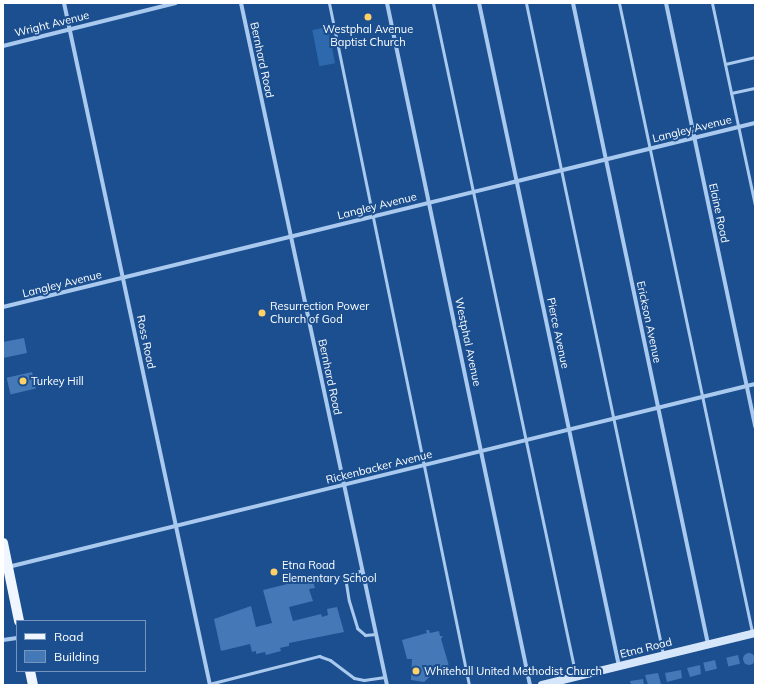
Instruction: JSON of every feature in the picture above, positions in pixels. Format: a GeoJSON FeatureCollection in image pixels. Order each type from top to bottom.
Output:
{"type":"FeatureCollection","features":[{"type":"Feature","properties":{"kind":"main road"},"geometry":{"type":"LineString","coordinates":[[3,543],[19,620]]}},
{"type":"Feature","properties":{"kind":"main road"},"geometry":{"type":"LineString","coordinates":[[30,672],[33,685]]}},
{"type":"Feature","properties":{"kind":"street","name":"Ross Road"},"geometry":{"type":"LineString","coordinates":[[64,3],[209,684]]}},
{"type":"Feature","properties":{"kind":"street","name":"Wright Avenue"},"geometry":{"type":"LineString","coordinates":[[3,46],[176,3]]}},
{"type":"Feature","properties":{"kind":"street","name":"Bernhard Road"},"geometry":{"type":"LineString","coordinates":[[241,3],[387,685]]}},
{"type":"Feature","properties":{"kind":"street","name":"Westphal Avenue"},"geometry":{"type":"LineString","coordinates":[[387,3],[530,685]]}},
{"type":"Feature","properties":{"kind":"street","name":"Pierce Avenue"},"geometry":{"type":"LineString","coordinates":[[479,3],[619,666]]}},
{"type":"Feature","properties":{"kind":"street","name":"Erickson Avenue"},"geometry":{"type":"LineString","coordinates":[[573,3],[708,645]]}},
{"type":"Feature","properties":{"kind":"street","name":"Elaine Road"},"geometry":{"type":"LineString","coordinates":[[666,3],[755,427]]}},
{"type":"Feature","properties":{"kind":"street","name":"Langley Avenue"},"geometry":{"type":"LineString","coordinates":[[3,307],[755,123]]}},
{"type":"Feature","properties":{"kind":"street","name":"Rickenbacker Avenue"},"geometry":{"type":"LineString","coordinates":[[8,567],[755,384]]}},
{"type":"Feature","properties":{"kind":"street","name":"Etna Road"},"geometry":{"type":"LineString","coordinates":[[542,685],[754,634]]}},
{"type":"Feature","properties":{"kind":"street"},"geometry":{"type":"LineString","coordinates":[[3,640],[16,638]]}},
{"type":"Feature","properties":{"kind":"lane"},"geometry":{"type":"LineString","coordinates":[[329,3],[469,685]]}},
{"type":"Feature","properties":{"kind":"lane"},"geometry":{"type":"LineString","coordinates":[[433,3],[576,677]]}},
{"type":"Feature","properties":{"kind":"lane"},"geometry":{"type":"LineString","coordinates":[[526,3],[664,655]]}},
{"type":"Feature","properties":{"kind":"lane"},"geometry":{"type":"LineString","coordinates":[[619,3],[702,397],[754,634]]}},
{"type":"Feature","properties":{"kind":"lane"},"geometry":{"type":"LineString","coordinates":[[712,3],[755,205]]}},
{"type":"Feature","properties":{"kind":"lane"},"geometry":{"type":"LineString","coordinates":[[725,64],[755,57]]}},
{"type":"Feature","properties":{"kind":"lane"},"geometry":{"type":"LineString","coordinates":[[731,93],[755,88]]}},
{"type":"Feature","properties":{"kind":"lane"},"geometry":{"type":"LineString","coordinates":[[362,570],[350,574],[346,583],[349,601],[357,628],[365,635],[376,634]]}},
{"type":"Feature","properties":{"kind":"lane"},"geometry":{"type":"LineString","coordinates":[[209,684],[319,656],[330,660],[354,678],[364,680],[385,677]]}},
{"type":"Feature","properties":{"kind":"shaded area"},"geometry":{"type":"Polygon","coordinates":[[[328,27],[335,63],[319,66],[312,30],[328,27]]]}},
{"type":"Feature","properties":{"kind":"building"},"geometry":{"type":"Polygon","coordinates":[[[24,338],[27,353],[3,358],[3,342],[24,338]]]}},
{"type":"Feature","properties":{"kind":"building"},"geometry":{"type":"Polygon","coordinates":[[[32,372],[36,389],[10,394],[7,378],[32,372]]]}},
{"type":"Feature","properties":{"kind":"building"},"geometry":{"type":"Polygon","coordinates":[[[312,578],[315,588],[309,589],[313,601],[289,607],[293,621],[321,614],[322,617],[328,615],[327,609],[337,607],[344,632],[289,643],[289,646],[280,648],[281,651],[266,655],[265,652],[256,654],[256,651],[252,652],[250,644],[221,651],[214,619],[251,606],[256,627],[272,623],[263,590],[312,578]]]}},
{"type":"Feature","properties":{"kind":"building"},"geometry":{"type":"Polygon","coordinates":[[[426,630],[429,630],[430,633],[439,631],[440,636],[443,636],[441,639],[450,669],[434,673],[424,682],[411,680],[412,659],[407,659],[402,640],[427,633],[426,630]]]}},
{"type":"Feature","properties":{"kind":"building"},"geometry":{"type":"Polygon","coordinates":[[[751,653],[754,654],[754,664],[747,665],[744,664],[743,657],[744,654],[751,653]]]}},
{"type":"Feature","properties":{"kind":"building"},"geometry":{"type":"Polygon","coordinates":[[[738,655],[740,664],[728,666],[726,658],[738,655]]]}},
{"type":"Feature","properties":{"kind":"building"},"geometry":{"type":"Polygon","coordinates":[[[715,660],[717,669],[705,671],[703,663],[715,660]]]}},
{"type":"Feature","properties":{"kind":"building"},"geometry":{"type":"Polygon","coordinates":[[[700,665],[701,674],[690,677],[687,668],[700,665]]]}},
{"type":"Feature","properties":{"kind":"building"},"geometry":{"type":"Polygon","coordinates":[[[681,670],[682,678],[667,682],[665,673],[681,670]]]}},
{"type":"Feature","properties":{"kind":"building"},"geometry":{"type":"Polygon","coordinates":[[[658,673],[661,684],[648,685],[645,675],[658,673]]]}},
{"type":"Feature","properties":{"kind":"building"},"geometry":{"type":"Polygon","coordinates":[[[643,679],[644,685],[631,685],[630,681],[643,679]]]}},
{"type":"Feature","properties":{"kind":"place","name":"Westphal Avenue Baptist Church"},"geometry":{"type":"Point","coordinates":[368,17]}},
{"type":"Feature","properties":{"kind":"place","name":"Resurrection Power Church of God"},"geometry":{"type":"Point","coordinates":[262,313]}},
{"type":"Feature","properties":{"kind":"place","name":"Turkey Hill"},"geometry":{"type":"Point","coordinates":[23,381]}},
{"type":"Feature","properties":{"kind":"place","name":"Etna Road Elementary School"},"geometry":{"type":"Point","coordinates":[274,572]}},
{"type":"Feature","properties":{"kind":"place","name":"Whitehall United Methodist Church"},"geometry":{"type":"Point","coordinates":[416,671]}}]}
